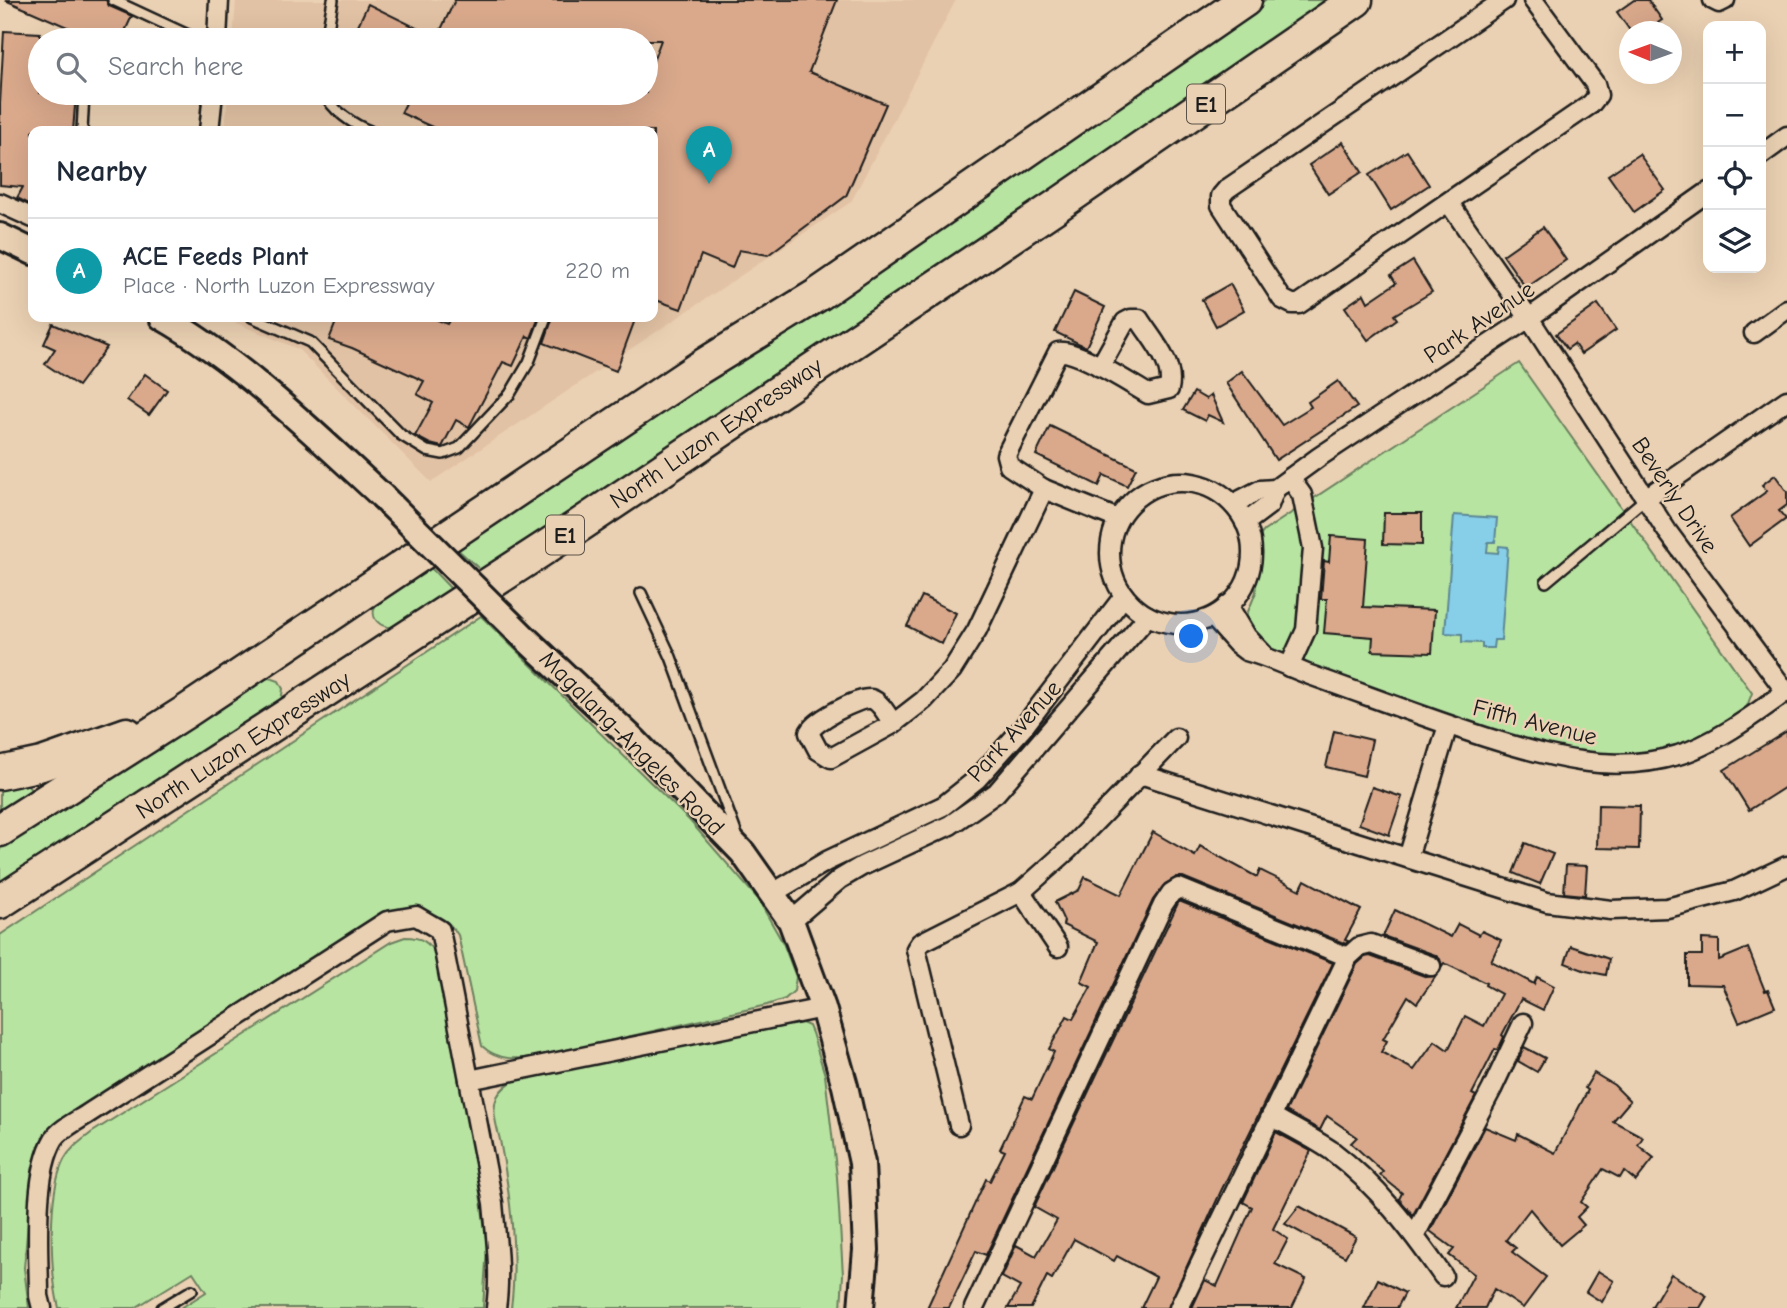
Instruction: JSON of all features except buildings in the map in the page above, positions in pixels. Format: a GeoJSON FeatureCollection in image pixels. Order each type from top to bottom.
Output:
{"type":"FeatureCollection","features":[{"type":"Feature","properties":{"kind":"highway","name":"E1"},"geometry":{"type":"LineString","coordinates":[[0,830],[187,710],[699,368],[818,294],[1245,0]]}},
{"type":"Feature","properties":{"kind":"highway","name":"North Luzon Expressway"},"geometry":{"type":"LineString","coordinates":[[0,902],[72,858],[577,527],[1055,207],[1356,0]]}},
{"type":"Feature","properties":{"kind":"highway"},"geometry":{"type":"LineString","coordinates":[[0,774],[42,764],[187,710]]}},
{"type":"Feature","properties":{"kind":"highway"},"geometry":{"type":"LineString","coordinates":[[0,924],[72,858]]}},
{"type":"Feature","properties":{"kind":"main road"},"geometry":{"type":"LineString","coordinates":[[0,236],[28,250]]}},
{"type":"Feature","properties":{"kind":"main road","name":"Magalang-Angeles Road"},"geometry":{"type":"LineString","coordinates":[[171,322],[260,385],[382,496],[526,639],[634,740],[743,853],[773,893],[791,921],[823,1008],[845,1086],[862,1163],[866,1250],[862,1308]]}},
{"type":"Feature","properties":{"kind":"street"},"geometry":{"type":"LineString","coordinates":[[218,28],[219,0]]}},
{"type":"Feature","properties":{"kind":"street"},"geometry":{"type":"LineString","coordinates":[[1504,0],[1227,189],[1221,196],[1221,205],[1282,299],[1299,304],[1449,204],[1591,104],[1598,95],[1595,84],[1533,0]]}},
{"type":"Feature","properties":{"kind":"street"},"geometry":{"type":"LineString","coordinates":[[1713,0],[1719,3],[1725,0]]}},
{"type":"Feature","properties":{"kind":"street"},"geometry":{"type":"LineString","coordinates":[[210,126],[212,105]]}},
{"type":"Feature","properties":{"kind":"street"},"geometry":{"type":"LineString","coordinates":[[1766,151],[1787,136]]}},
{"type":"Feature","properties":{"kind":"street","name":"Park Avenue"},"geometry":{"type":"LineString","coordinates":[[1233,505],[1260,490],[1275,489],[1529,318],[1703,196]]}},
{"type":"Feature","properties":{"kind":"street"},"geometry":{"type":"LineString","coordinates":[[0,203],[28,216]]}},
{"type":"Feature","properties":{"kind":"street","name":"Beverly Drive"},"geometry":{"type":"LineString","coordinates":[[1449,204],[1529,318],[1667,531],[1787,692]]}},
{"type":"Feature","properties":{"kind":"street"},"geometry":{"type":"LineString","coordinates":[[1754,333],[1787,309]]}},
{"type":"Feature","properties":{"kind":"street"},"geometry":{"type":"LineString","coordinates":[[1100,367],[1125,322],[1131,318],[1139,319],[1172,377],[1169,389],[1147,394],[1100,367],[1066,351],[1058,352],[1006,455],[1009,466],[1044,489],[1118,519]]}},
{"type":"Feature","properties":{"kind":"street"},"geometry":{"type":"LineString","coordinates":[[1646,498],[1787,400]]}},
{"type":"Feature","properties":{"kind":"street"},"geometry":{"type":"LineString","coordinates":[[1289,667],[1306,630],[1313,548],[1302,495],[1290,478]]}},
{"type":"Feature","properties":{"kind":"street"},"geometry":{"type":"LineString","coordinates":[[1167,482],[1188,482],[1208,487],[1233,505],[1249,534],[1251,557],[1246,579],[1228,605],[1213,617],[1195,622],[1171,623],[1148,616],[1124,596],[1115,578],[1110,558],[1111,538],[1118,519],[1130,502],[1147,490],[1167,482]]}},
{"type":"Feature","properties":{"kind":"street"},"geometry":{"type":"LineString","coordinates":[[893,723],[924,700],[952,670],[976,630],[1044,489]]}},
{"type":"Feature","properties":{"kind":"street","name":"Park Avenue"},"geometry":{"type":"LineString","coordinates":[[1245,523],[1269,505],[1275,489]]}},
{"type":"Feature","properties":{"kind":"street","name":"Park Avenue"},"geometry":{"type":"LineString","coordinates":[[773,893],[827,862],[943,806],[977,779],[1041,703],[1124,596]]}},
{"type":"Feature","properties":{"kind":"street","name":"Fifth Avenue"},"geometry":{"type":"LineString","coordinates":[[1228,605],[1247,637],[1265,656]]}},
{"type":"Feature","properties":{"kind":"street","name":"Park Avenue"},"geometry":{"type":"LineString","coordinates":[[791,921],[840,879],[950,825],[996,793],[1148,616]]}},
{"type":"Feature","properties":{"kind":"street","name":"Fifth Avenue"},"geometry":{"type":"LineString","coordinates":[[1213,617],[1246,651],[1448,725],[1523,749],[1577,762],[1602,764],[1651,761],[1679,755],[1728,731],[1787,692]]}},
{"type":"Feature","properties":{"kind":"street"},"geometry":{"type":"LineString","coordinates":[[1041,703],[1060,718]]}},
{"type":"Feature","properties":{"kind":"street"},"geometry":{"type":"LineString","coordinates":[[1409,858],[1448,725]]}},
{"type":"Feature","properties":{"kind":"street"},"geometry":{"type":"LineString","coordinates":[[959,1125],[916,949],[920,943],[1021,892],[1068,850],[1176,737]]}},
{"type":"Feature","properties":{"kind":"street"},"geometry":{"type":"LineString","coordinates":[[1140,774],[1547,902],[1611,911],[1667,908],[1734,891],[1787,866]]}},
{"type":"Feature","properties":{"kind":"street"},"geometry":{"type":"LineString","coordinates":[[977,779],[996,793]]}},
{"type":"Feature","properties":{"kind":"street"},"geometry":{"type":"LineString","coordinates":[[974,1308],[1171,893],[1179,888],[1348,957]]}},
{"type":"Feature","properties":{"kind":"street"},"geometry":{"type":"LineString","coordinates":[[1021,892],[1058,947]]}},
{"type":"Feature","properties":{"kind":"street"},"geometry":{"type":"LineString","coordinates":[[42,1308],[39,1296],[38,1222],[43,1170],[55,1138],[100,1106],[387,921],[416,916],[440,930],[493,1203],[497,1245],[496,1308]]}},
{"type":"Feature","properties":{"kind":"street"},"geometry":{"type":"LineString","coordinates":[[1179,1308],[1348,957],[1359,947],[1371,944],[1431,966]]}},
{"type":"Feature","properties":{"kind":"street"},"geometry":{"type":"LineString","coordinates":[[469,1080],[823,1008]]}},
{"type":"Feature","properties":{"kind":"street"},"geometry":{"type":"LineString","coordinates":[[1415,1235],[1492,1089],[1523,1023]]}},
{"type":"Feature","properties":{"kind":"street"},"geometry":{"type":"LineString","coordinates":[[1271,1116],[1330,1150],[1370,1184],[1415,1235],[1443,1276]]}},
{"type":"Feature","properties":{"kind":"lane"},"geometry":{"type":"LineString","coordinates":[[113,0],[173,28]]}},
{"type":"Feature","properties":{"kind":"lane"},"geometry":{"type":"LineString","coordinates":[[328,28],[333,0]]}},
{"type":"Feature","properties":{"kind":"lane"},"geometry":{"type":"LineString","coordinates":[[82,126],[83,105]]}},
{"type":"Feature","properties":{"kind":"lane"},"geometry":{"type":"LineString","coordinates":[[333,105],[362,126]]}},
{"type":"Feature","properties":{"kind":"lane"},"geometry":{"type":"LineString","coordinates":[[264,322],[310,342],[401,435],[427,450],[443,454],[459,448],[510,394],[529,362],[544,322]]}},
{"type":"Feature","properties":{"kind":"lane"},"geometry":{"type":"LineString","coordinates":[[1546,582],[1646,498]]}},
{"type":"Feature","properties":{"kind":"lane"},"geometry":{"type":"LineString","coordinates":[[641,593],[690,707],[743,853]]}},
{"type":"Feature","properties":{"kind":"lane"},"geometry":{"type":"LineString","coordinates":[[162,1308],[192,1290]]}},
{"type":"Feature","properties":{"kind":"shaded area"},"geometry":{"type":"Polygon","coordinates":[[[236,0],[956,0],[851,202],[431,482],[298,349],[234,322],[658,322],[658,126],[225,126],[227,105],[658,105],[658,28],[234,28],[236,0]]]}},
{"type":"Feature","properties":{"kind":"green space"},"geometry":{"type":"Polygon","coordinates":[[[1265,0],[1337,0],[485,574],[456,548],[1265,0]]]}},
{"type":"Feature","properties":{"kind":"green space"},"geometry":{"type":"Polygon","coordinates":[[[1519,363],[1752,693],[1746,709],[1706,736],[1664,753],[1635,759],[1563,756],[1266,652],[1243,624],[1256,592],[1252,545],[1264,531],[1519,363]]]}},
{"type":"Feature","properties":{"kind":"green space"},"geometry":{"type":"Polygon","coordinates":[[[429,566],[455,593],[406,626],[387,627],[377,621],[374,611],[380,599],[429,566]]]}},
{"type":"Feature","properties":{"kind":"green space"},"geometry":{"type":"Polygon","coordinates":[[[481,616],[690,821],[758,899],[783,943],[796,977],[794,991],[785,999],[767,1005],[548,1055],[505,1058],[482,1046],[458,935],[450,925],[442,918],[423,912],[379,920],[86,1104],[59,1124],[38,1153],[32,1177],[24,1268],[29,1308],[0,1308],[0,935],[481,616]]]}},
{"type":"Feature","properties":{"kind":"green space"},"geometry":{"type":"Polygon","coordinates":[[[270,678],[279,681],[283,689],[281,701],[0,887],[0,845],[258,679],[270,678]]]}},
{"type":"Feature","properties":{"kind":"green space"},"geometry":{"type":"Polygon","coordinates":[[[26,780],[31,791],[0,810],[0,786],[26,780]]]}},
{"type":"Feature","properties":{"kind":"green space"},"geometry":{"type":"Polygon","coordinates":[[[405,937],[424,941],[437,957],[473,1139],[487,1246],[483,1308],[181,1308],[206,1292],[193,1272],[135,1308],[59,1308],[52,1254],[53,1212],[59,1175],[64,1160],[73,1148],[91,1133],[391,942],[405,937]]]}},
{"type":"Feature","properties":{"kind":"green space"},"geometry":{"type":"Polygon","coordinates":[[[802,1023],[809,1026],[825,1075],[837,1177],[843,1275],[841,1308],[511,1308],[514,1266],[512,1224],[495,1113],[495,1102],[504,1087],[521,1076],[802,1023]]]}},
{"type":"Feature","properties":{"kind":"water"},"geometry":{"type":"Polygon","coordinates":[[[1454,515],[1497,518],[1495,542],[1488,542],[1487,552],[1498,553],[1499,546],[1508,547],[1501,640],[1494,640],[1493,648],[1482,648],[1482,643],[1462,642],[1462,634],[1445,633],[1454,515]]]}},
{"type":"Feature","properties":{"kind":"place","name":"ACE Feeds Plant"},"geometry":{"type":"Point","coordinates":[709,184]}}]}
